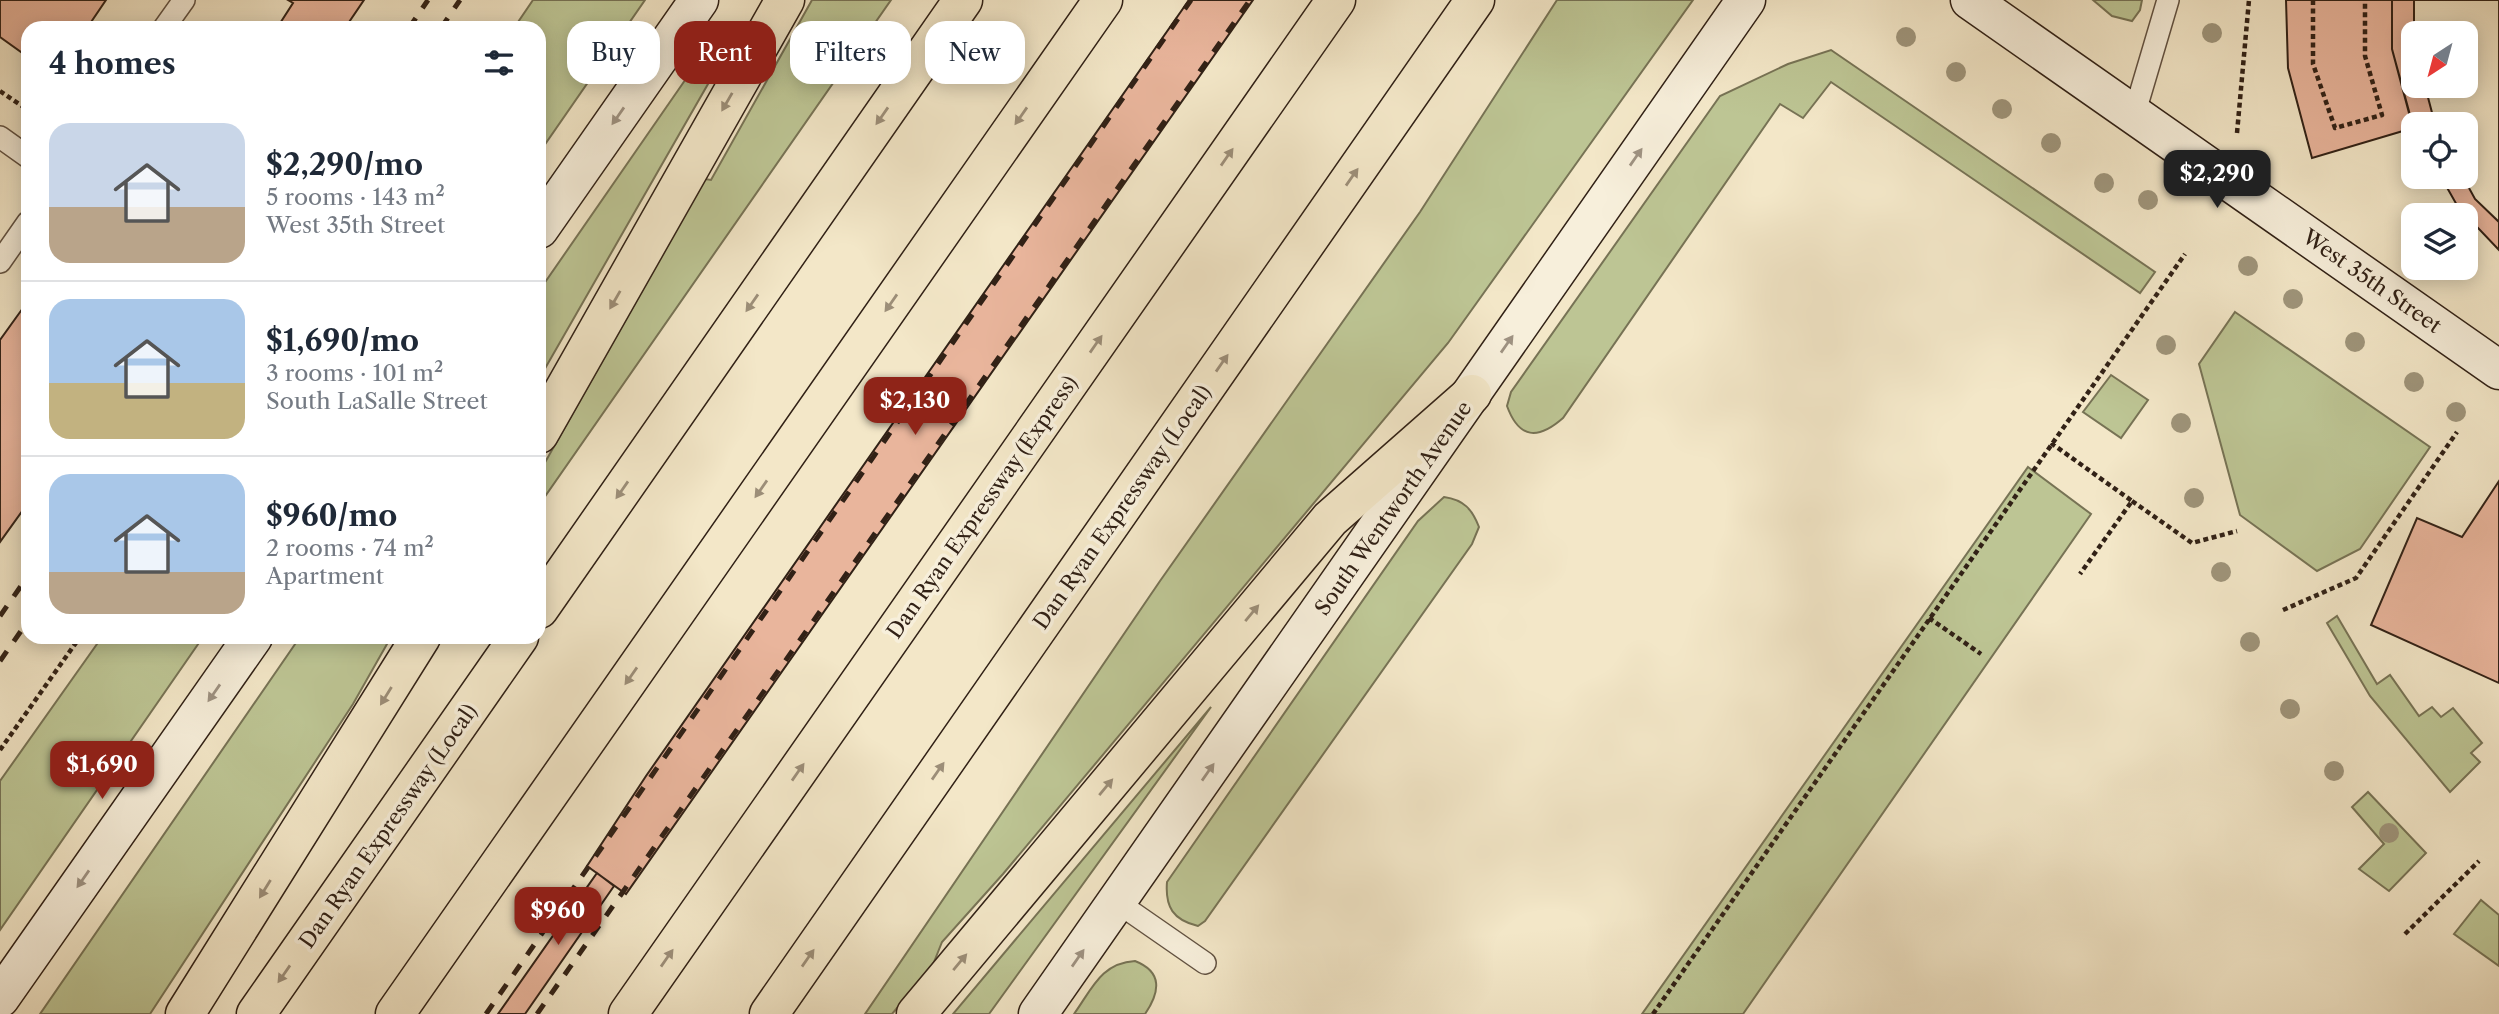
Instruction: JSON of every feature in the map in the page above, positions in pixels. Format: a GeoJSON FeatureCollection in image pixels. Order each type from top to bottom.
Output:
{"type":"FeatureCollection","features":[{"type":"Feature","properties":{"kind":"highway"},"geometry":{"type":"LineString","coordinates":[[546,422],[785,0]]}},
{"type":"Feature","properties":{"kind":"highway"},"geometry":{"type":"LineString","coordinates":[[546,599],[963,0]]}},
{"type":"Feature","properties":{"kind":"highway"},"geometry":{"type":"LineString","coordinates":[[395,1014],[1102,0]]}},
{"type":"Feature","properties":{"kind":"highway","name":"Dan Ryan Expressway (Express)"},"geometry":{"type":"LineString","coordinates":[[628,1014],[1336,0]]}},
{"type":"Feature","properties":{"kind":"highway","name":"Dan Ryan Expressway (Local)"},"geometry":{"type":"LineString","coordinates":[[769,1014],[1475,0]]}},
{"type":"Feature","properties":{"kind":"highway"},"geometry":{"type":"LineString","coordinates":[[916,1014],[1330,519],[1472,394]]}},
{"type":"Feature","properties":{"kind":"highway"},"geometry":{"type":"LineString","coordinates":[[185,1014],[417,644]]}},
{"type":"Feature","properties":{"kind":"highway","name":"Dan Ryan Expressway (Local)"},"geometry":{"type":"LineString","coordinates":[[257,1014],[514,644]]}},
{"type":"Feature","properties":{"kind":"street"},"geometry":{"type":"LineString","coordinates":[[546,219],[699,0]]}},
{"type":"Feature","properties":{"kind":"street","name":"South Wentworth Avenue"},"geometry":{"type":"LineString","coordinates":[[1038,1014],[1746,0]]}},
{"type":"Feature","properties":{"kind":"street","name":"West 35th Street"},"geometry":{"type":"LineString","coordinates":[[1970,0],[2499,370]]}},
{"type":"Feature","properties":{"kind":"street"},"geometry":{"type":"LineString","coordinates":[[0,998],[248,644]]}},
{"type":"Feature","properties":{"kind":"lane"},"geometry":{"type":"LineString","coordinates":[[169,21],[184,0]]}},
{"type":"Feature","properties":{"kind":"lane"},"geometry":{"type":"LineString","coordinates":[[2134,115],[2168,0]]}},
{"type":"Feature","properties":{"kind":"lane"},"geometry":{"type":"LineString","coordinates":[[0,137],[21,152]]}},
{"type":"Feature","properties":{"kind":"lane"},"geometry":{"type":"LineString","coordinates":[[0,262],[21,232]]}},
{"type":"Feature","properties":{"kind":"lane"},"geometry":{"type":"LineString","coordinates":[[1118,902],[1205,963]]}},
{"type":"Feature","properties":{"kind":"path"},"geometry":{"type":"LineString","coordinates":[[2237,133],[2249,0]]}},
{"type":"Feature","properties":{"kind":"path"},"geometry":{"type":"LineString","coordinates":[[2313,0],[2314,64],[2335,128],[2382,115],[2365,56],[2365,0]]}},
{"type":"Feature","properties":{"kind":"path"},"geometry":{"type":"LineString","coordinates":[[0,91],[21,105]]}},
{"type":"Feature","properties":{"kind":"path"},"geometry":{"type":"LineString","coordinates":[[1653,1014],[2185,254]]}},
{"type":"Feature","properties":{"kind":"path"},"geometry":{"type":"LineString","coordinates":[[2283,610],[2356,578],[2457,432]]}},
{"type":"Feature","properties":{"kind":"path"},"geometry":{"type":"LineString","coordinates":[[2051,443],[2192,543],[2237,531]]}},
{"type":"Feature","properties":{"kind":"path"},"geometry":{"type":"LineString","coordinates":[[2080,574],[2132,501]]}},
{"type":"Feature","properties":{"kind":"path"},"geometry":{"type":"LineString","coordinates":[[1929,618],[1981,654]]}},
{"type":"Feature","properties":{"kind":"path"},"geometry":{"type":"LineString","coordinates":[[0,750],[75,644]]}},
{"type":"Feature","properties":{"kind":"path"},"geometry":{"type":"LineString","coordinates":[[2405,934],[2479,861]]}},
{"type":"Feature","properties":{"kind":"green space"},"geometry":{"type":"Polygon","coordinates":[[[533,0],[645,0],[630,21],[567,21],[567,84],[587,84],[546,143],[546,21],[519,21],[533,0]]]}},
{"type":"Feature","properties":{"kind":"green space"},"geometry":{"type":"Polygon","coordinates":[[[812,0],[891,0],[876,21],[800,21],[812,0]]]}},
{"type":"Feature","properties":{"kind":"green space"},"geometry":{"type":"Polygon","coordinates":[[[1557,0],[1693,0],[1448,343],[1003,874],[942,942],[932,967],[892,1014],[865,1014],[1160,581],[1420,212],[1557,0]]]}},
{"type":"Feature","properties":{"kind":"green space"},"geometry":{"type":"Polygon","coordinates":[[[2093,0],[2142,0],[2140,10],[2132,21],[2112,16],[2093,0]]]}},
{"type":"Feature","properties":{"kind":"green space"},"geometry":{"type":"Polygon","coordinates":[[[790,39],[790,84],[832,84],[546,495],[546,461],[705,179],[711,180],[765,84],[776,84],[776,64],[790,39]]]}},
{"type":"Feature","properties":{"kind":"green space"},"geometry":{"type":"Polygon","coordinates":[[[1831,50],[2155,272],[2140,293],[1831,82],[1803,118],[1780,104],[1563,418],[1537,433],[1523,430],[1517,425],[1507,406],[1511,392],[1720,96],[1788,64],[1831,50]]]}},
{"type":"Feature","properties":{"kind":"green space"},"geometry":{"type":"Polygon","coordinates":[[[682,84],[708,84],[546,367],[546,281],[682,84]]]}},
{"type":"Feature","properties":{"kind":"green space"},"geometry":{"type":"Polygon","coordinates":[[[2235,312],[2430,447],[2360,549],[2317,571],[2240,515],[2199,364],[2235,312]]]}},
{"type":"Feature","properties":{"kind":"green space"},"geometry":{"type":"Polygon","coordinates":[[[2111,375],[2148,400],[2121,438],[2083,412],[2111,375]]]}},
{"type":"Feature","properties":{"kind":"green space"},"geometry":{"type":"Polygon","coordinates":[[[2028,467],[2091,514],[1743,1014],[1642,1014],[2028,467]]]}},
{"type":"Feature","properties":{"kind":"green space"},"geometry":{"type":"Polygon","coordinates":[[[1444,497],[1462,503],[1473,515],[1479,527],[1472,544],[1205,921],[1198,926],[1182,920],[1169,905],[1167,882],[1418,521],[1444,497]]]}},
{"type":"Feature","properties":{"kind":"green space"},"geometry":{"type":"Polygon","coordinates":[[[2337,616],[2377,684],[2390,675],[2419,716],[2432,707],[2441,717],[2453,708],[2482,743],[2471,753],[2480,762],[2450,792],[2370,696],[2327,623],[2337,616]]]}},
{"type":"Feature","properties":{"kind":"green space"},"geometry":{"type":"Polygon","coordinates":[[[97,644],[198,644],[0,930],[0,781],[97,644]]]}},
{"type":"Feature","properties":{"kind":"green space"},"geometry":{"type":"Polygon","coordinates":[[[295,644],[387,644],[353,704],[150,1014],[40,1014],[295,644]]]}},
{"type":"Feature","properties":{"kind":"green space"},"geometry":{"type":"Polygon","coordinates":[[[1211,707],[989,1014],[953,1014],[1211,707]]]}},
{"type":"Feature","properties":{"kind":"green space"},"geometry":{"type":"Polygon","coordinates":[[[2368,792],[2426,853],[2389,891],[2359,869],[2384,844],[2352,807],[2368,792]]]}},
{"type":"Feature","properties":{"kind":"green space"},"geometry":{"type":"Polygon","coordinates":[[[2481,900],[2499,915],[2499,966],[2454,934],[2481,900]]]}},
{"type":"Feature","properties":{"kind":"green space"},"geometry":{"type":"Polygon","coordinates":[[[1135,961],[1150,971],[1156,983],[1154,998],[1145,1014],[1074,1014],[1098,979],[1106,972],[1123,963],[1135,961]]]}},
{"type":"Feature","properties":{"kind":"building"},"geometry":{"type":"Polygon","coordinates":[[[0,0],[106,0],[92,21],[21,21],[21,52],[0,37],[0,0]]]}},
{"type":"Feature","properties":{"kind":"building"},"geometry":{"type":"Polygon","coordinates":[[[288,0],[364,0],[350,21],[281,21],[293,3],[288,0]]]}},
{"type":"Feature","properties":{"kind":"building"},"geometry":{"type":"Polygon","coordinates":[[[1189,0],[1253,0],[626,894],[587,866],[646,776],[1189,0]]]}},
{"type":"Feature","properties":{"kind":"building"},"geometry":{"type":"Polygon","coordinates":[[[2286,0],[2392,0],[2392,49],[2401,83],[2401,98],[2405,98],[2409,112],[2401,112],[2401,132],[2312,158],[2288,68],[2286,0]]]}},
{"type":"Feature","properties":{"kind":"building"},"geometry":{"type":"Polygon","coordinates":[[[2392,0],[2499,0],[2499,250],[2478,228],[2478,203],[2456,203],[2448,189],[2478,189],[2478,112],[2409,112],[2405,98],[2478,98],[2478,21],[2401,21],[2401,82],[2392,49],[2392,0]]]}},
{"type":"Feature","properties":{"kind":"building"},"geometry":{"type":"Polygon","coordinates":[[[2414,0],[2499,0],[2499,222],[2475,199],[2470,189],[2478,189],[2478,112],[2432,112],[2428,98],[2478,98],[2478,21],[2414,21],[2414,0]]]}},
{"type":"Feature","properties":{"kind":"building"},"geometry":{"type":"Polygon","coordinates":[[[21,311],[21,513],[0,542],[0,340],[21,311]]]}},
{"type":"Feature","properties":{"kind":"building"},"geometry":{"type":"Polygon","coordinates":[[[2499,481],[2499,683],[2371,625],[2417,518],[2462,537],[2499,481]]]}},
{"type":"Feature","properties":{"kind":"building"},"geometry":{"type":"Polygon","coordinates":[[[597,873],[614,886],[525,1014],[498,1014],[597,873]]]}},
{"type":"Feature","properties":{"kind":"railway"},"geometry":{"type":"LineString","coordinates":[[414,21],[428,0]]}},
{"type":"Feature","properties":{"kind":"railway"},"geometry":{"type":"LineString","coordinates":[[446,21],[460,0]]}},
{"type":"Feature","properties":{"kind":"railway"},"geometry":{"type":"LineString","coordinates":[[486,1014],[1191,0]]}},
{"type":"Feature","properties":{"kind":"railway"},"geometry":{"type":"LineString","coordinates":[[537,1014],[1250,0]]}},
{"type":"Feature","properties":{"kind":"railway"},"geometry":{"type":"LineString","coordinates":[[0,616],[21,586]]}},
{"type":"Feature","properties":{"kind":"railway"},"geometry":{"type":"LineString","coordinates":[[0,661],[21,631]]}}]}
